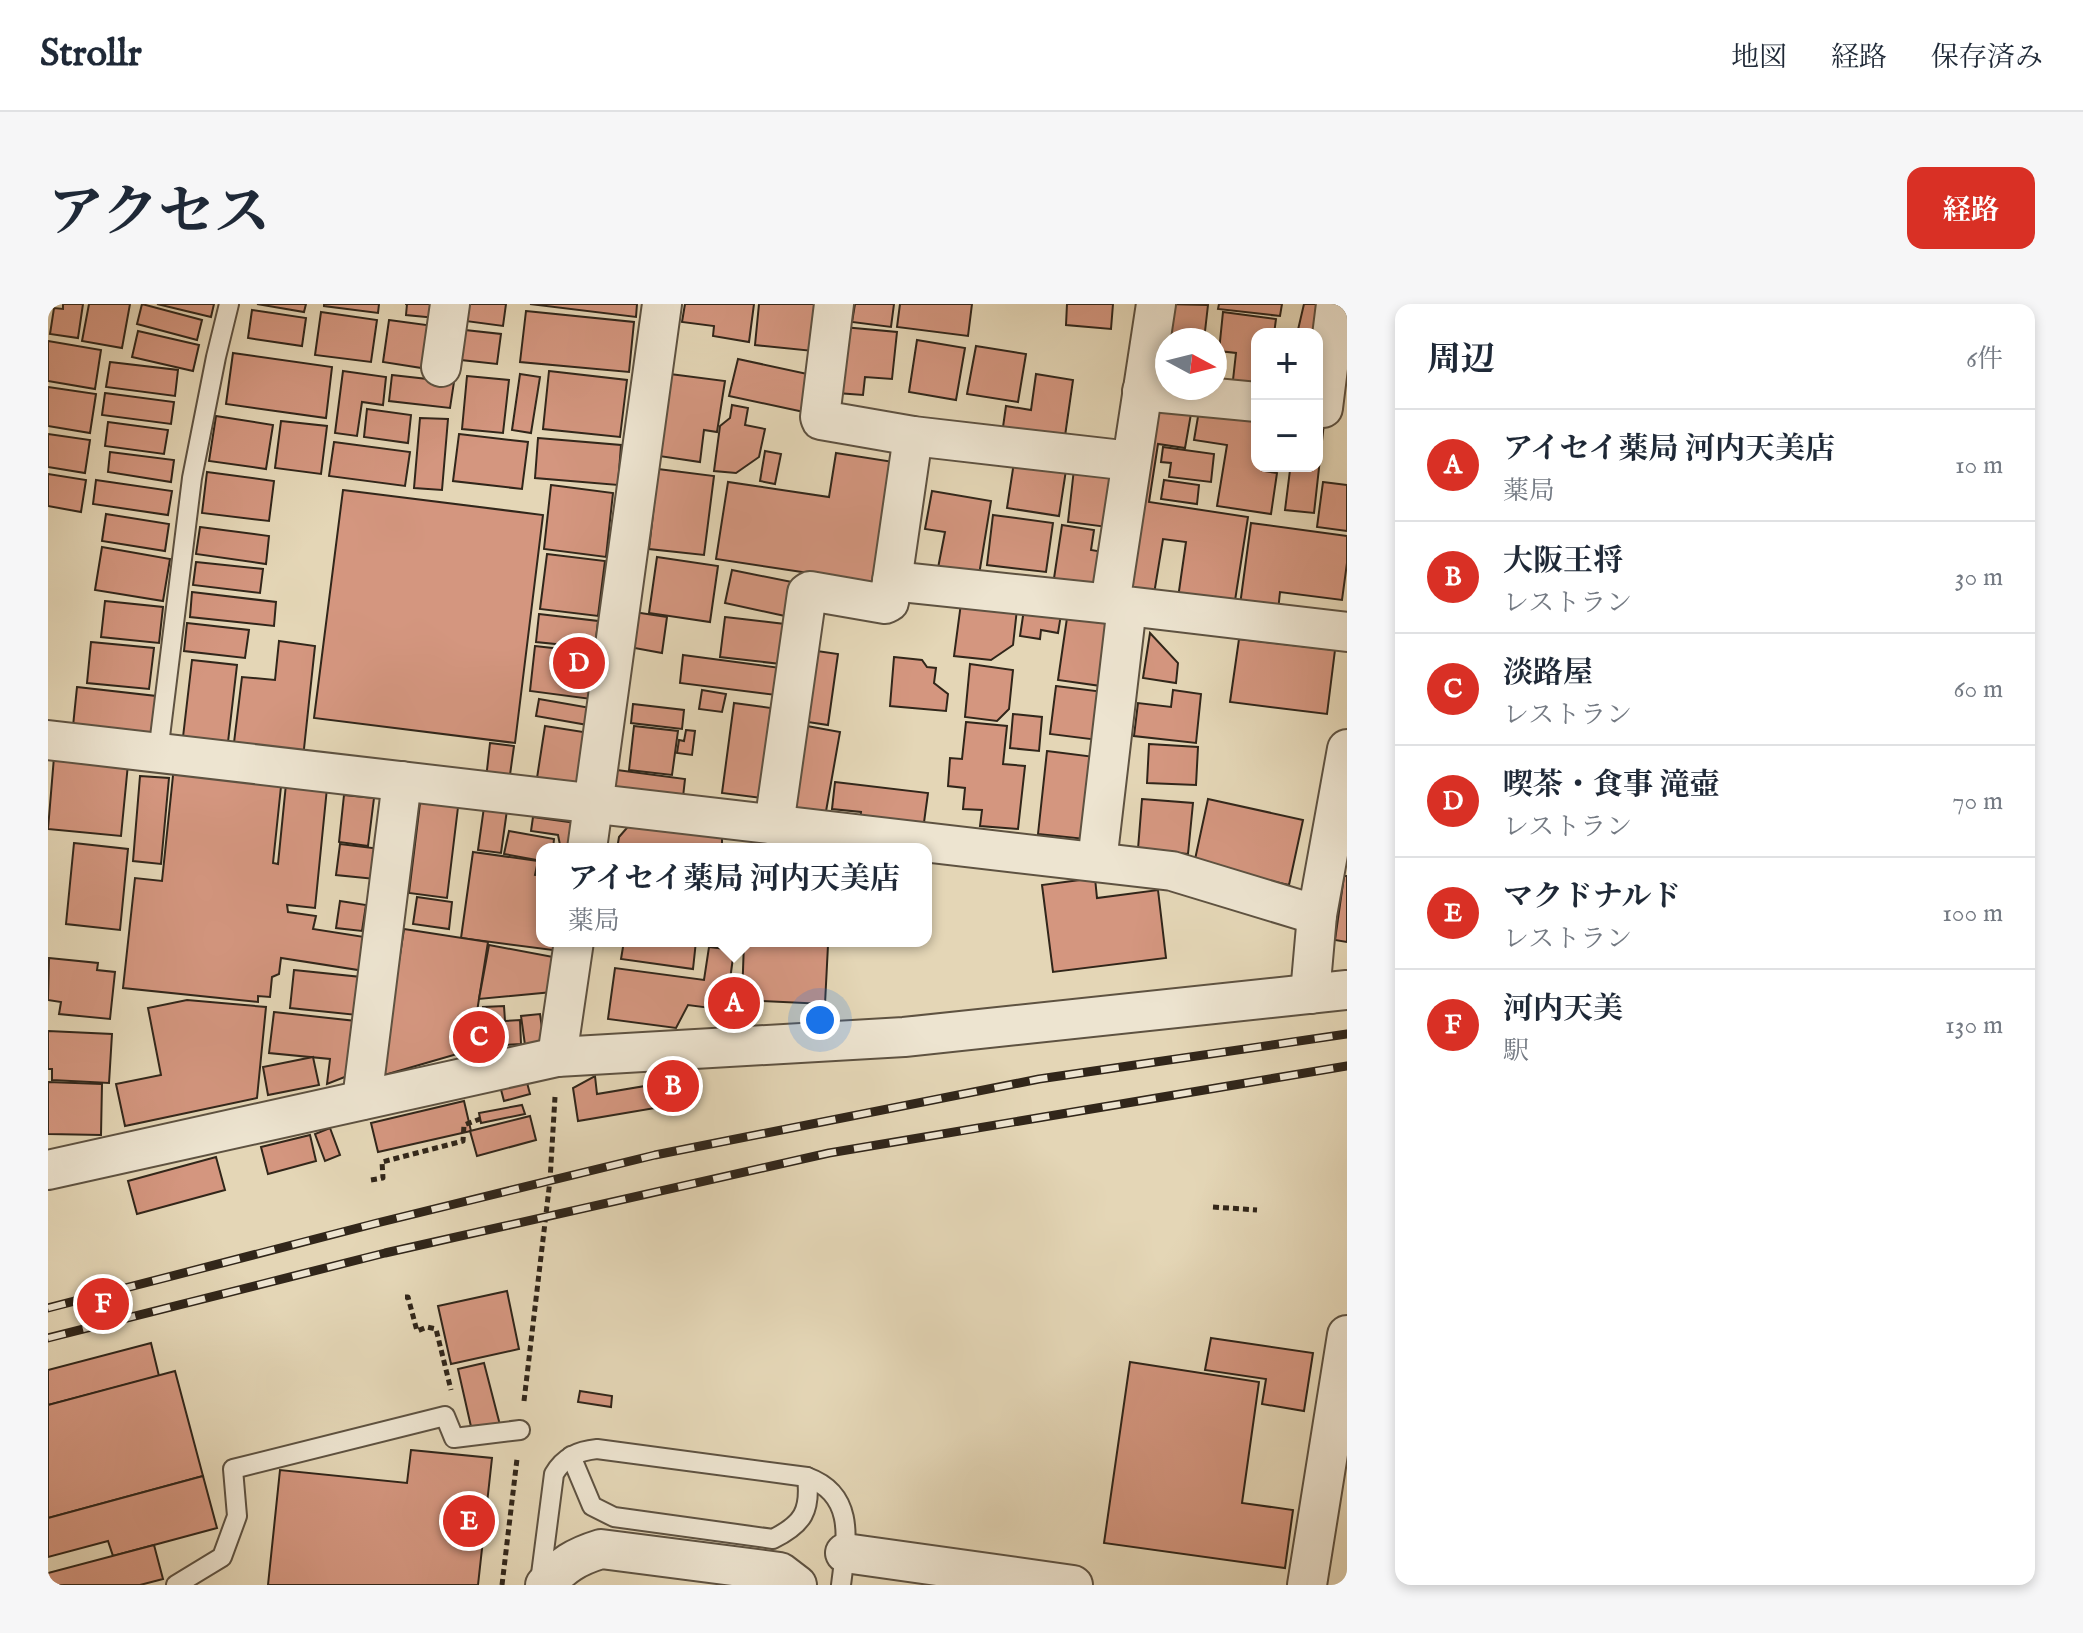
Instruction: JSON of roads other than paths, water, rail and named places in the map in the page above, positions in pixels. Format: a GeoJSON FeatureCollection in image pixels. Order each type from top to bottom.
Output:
{"type":"FeatureCollection","features":[{"type":"Feature","properties":{"kind":"street"},"geometry":{"type":"LineString","coordinates":[[441,367],[450,304]]}},
{"type":"Feature","properties":{"kind":"street"},"geometry":{"type":"LineString","coordinates":[[588,843],[662,304]]}},
{"type":"Feature","properties":{"kind":"street"},"geometry":{"type":"LineString","coordinates":[[834,304],[821,420],[913,436],[1131,461]]}},
{"type":"Feature","properties":{"kind":"street"},"geometry":{"type":"LineString","coordinates":[[1097,862],[1131,461],[1156,304]]}},
{"type":"Feature","properties":{"kind":"street"},"geometry":{"type":"LineString","coordinates":[[1329,408],[1336,304]]}},
{"type":"Feature","properties":{"kind":"street"},"geometry":{"type":"LineString","coordinates":[[1142,391],[1251,401]]}},
{"type":"Feature","properties":{"kind":"street"},"geometry":{"type":"LineString","coordinates":[[774,825],[807,593],[885,604],[889,602],[913,436]]}},
{"type":"Feature","properties":{"kind":"street"},"geometry":{"type":"LineString","coordinates":[[892,581],[1347,632]]}},
{"type":"Feature","properties":{"kind":"street"},"geometry":{"type":"LineString","coordinates":[[48,740],[931,843]]}},
{"type":"Feature","properties":{"kind":"street"},"geometry":{"type":"LineString","coordinates":[[1310,994],[1317,915],[1347,749]]}},
{"type":"Feature","properties":{"kind":"street"},"geometry":{"type":"LineString","coordinates":[[362,1100],[402,781]]}},
{"type":"Feature","properties":{"kind":"street"},"geometry":{"type":"LineString","coordinates":[[932,843],[1172,871],[1317,915]]}},
{"type":"Feature","properties":{"kind":"street"},"geometry":{"type":"LineString","coordinates":[[557,1057],[573,947]]}},
{"type":"Feature","properties":{"kind":"street"},"geometry":{"type":"LineString","coordinates":[[48,1170],[557,1057],[904,1037],[1347,990]]}},
{"type":"Feature","properties":{"kind":"street"},"geometry":{"type":"LineString","coordinates":[[1307,1585],[1347,1335]]}},
{"type":"Feature","properties":{"kind":"street"},"geometry":{"type":"LineString","coordinates":[[542,1585],[578,1556],[601,1549],[780,1572],[797,1585]]}},
{"type":"Feature","properties":{"kind":"street"},"geometry":{"type":"LineString","coordinates":[[843,1569],[1073,1585]]}},
{"type":"Feature","properties":{"kind":"lane"},"geometry":{"type":"LineString","coordinates":[[158,753],[192,478],[229,304]]}},
{"type":"Feature","properties":{"kind":"lane"},"geometry":{"type":"LineString","coordinates":[[176,1585],[222,1557],[237,1516],[233,1469],[445,1416],[454,1438],[520,1430]]}},
{"type":"Feature","properties":{"kind":"lane"},"geometry":{"type":"LineString","coordinates":[[542,1585],[554,1474],[560,1463],[571,1456],[583,1450],[597,1449],[807,1477],[821,1482],[834,1494],[843,1511],[847,1529],[843,1569]]}},
{"type":"Feature","properties":{"kind":"lane"},"geometry":{"type":"LineString","coordinates":[[571,1456],[592,1506],[614,1517],[773,1539],[793,1529],[805,1512],[809,1495],[807,1477]]}},
{"type":"Feature","properties":{"kind":"railway"},"geometry":{"type":"LineString","coordinates":[[48,1308],[655,1155],[1039,1079],[1347,1034]]}},
{"type":"Feature","properties":{"kind":"railway"},"geometry":{"type":"LineString","coordinates":[[48,1338],[385,1253],[829,1153],[1347,1066]]}},
{"type":"Feature","properties":{"kind":"place","name":"喫茶・食事 滝壺"},"geometry":{"type":"Point","coordinates":[579,663]}},
{"type":"Feature","properties":{"kind":"place","name":"アイセイ薬局 河内天美店"},"geometry":{"type":"Point","coordinates":[734,1003]}},
{"type":"Feature","properties":{"kind":"place","name":"淡路屋"},"geometry":{"type":"Point","coordinates":[479,1037]}},
{"type":"Feature","properties":{"kind":"place","name":"大阪王将"},"geometry":{"type":"Point","coordinates":[673,1086]}},
{"type":"Feature","properties":{"kind":"place","name":"河内天美"},"geometry":{"type":"Point","coordinates":[103,1304]}},
{"type":"Feature","properties":{"kind":"place","name":"マクドナルド"},"geometry":{"type":"Point","coordinates":[469,1521]}}]}
